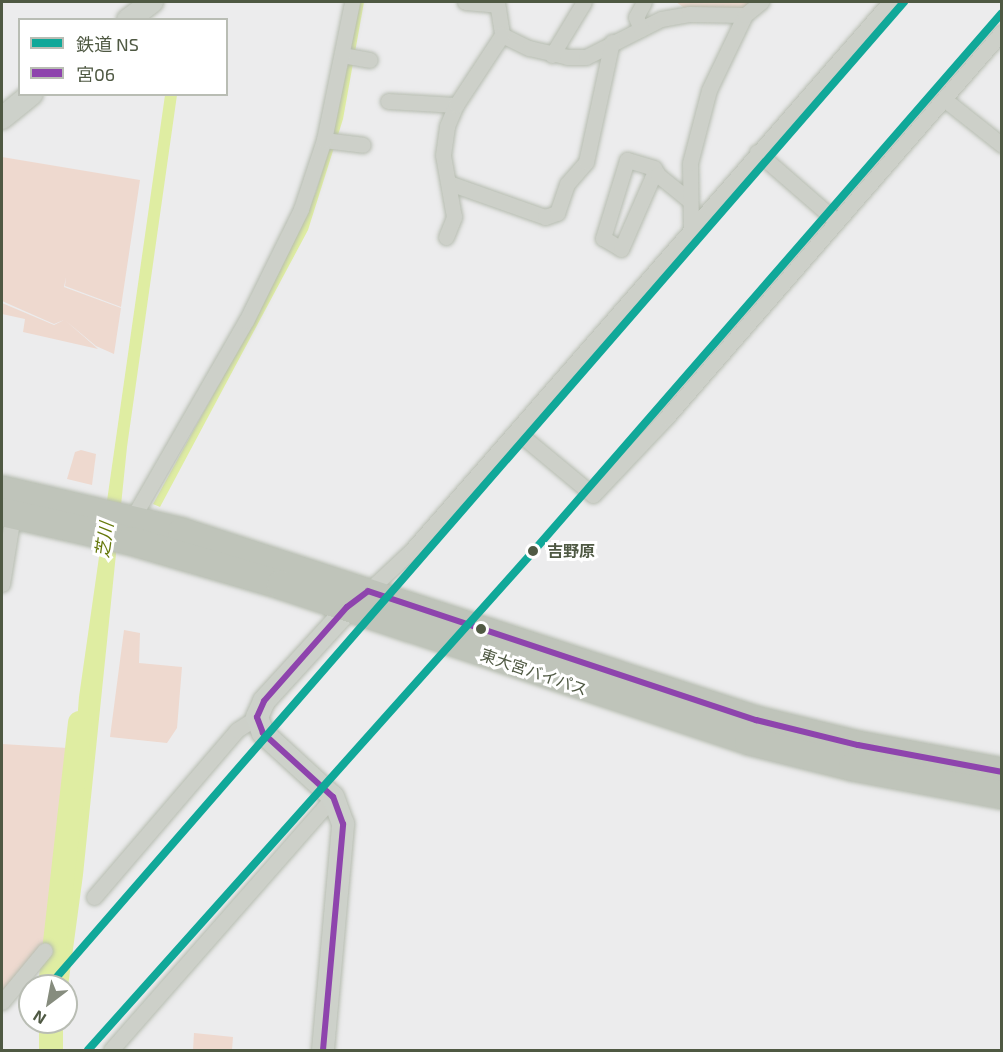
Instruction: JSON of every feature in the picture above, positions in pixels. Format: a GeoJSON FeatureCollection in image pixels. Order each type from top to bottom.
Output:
{"type":"FeatureCollection","features":[{"type":"Feature","properties":{"kind":"highway","name":"東大宮バイパス"},"geometry":{"type":"LineString","coordinates":[[5,506],[90,520],[132,530],[756,720],[858,745],[1002,772]]}},
{"type":"Feature","properties":{"kind":"highway","name":"東大宮バイパス"},"geometry":{"type":"LineString","coordinates":[[357,599],[606,696],[750,741],[853,767],[1002,795]]}},
{"type":"Feature","properties":{"kind":"street"},"geometry":{"type":"LineString","coordinates":[[131,18],[152,2]]}},
{"type":"Feature","properties":{"kind":"street"},"geometry":{"type":"LineString","coordinates":[[132,530],[258,299],[310,189],[324,140],[352,2]]}},
{"type":"Feature","properties":{"kind":"street"},"geometry":{"type":"LineString","coordinates":[[447,237],[454,217],[443,141],[456,105],[502,34],[497,3],[465,2]]}},
{"type":"Feature","properties":{"kind":"street"},"geometry":{"type":"LineString","coordinates":[[552,55],[584,2]]}},
{"type":"Feature","properties":{"kind":"street"},"geometry":{"type":"LineString","coordinates":[[641,28],[636,17],[644,2]]}},
{"type":"Feature","properties":{"kind":"street"},"geometry":{"type":"LineString","coordinates":[[691,228],[688,199],[690,163],[709,90],[745,15],[761,2]]}},
{"type":"Feature","properties":{"kind":"street"},"geometry":{"type":"LineString","coordinates":[[94,897],[237,730],[257,717],[264,701],[357,599],[412,550],[890,2]]}},
{"type":"Feature","properties":{"kind":"street"},"geometry":{"type":"LineString","coordinates":[[502,34],[552,55],[586,57],[661,19],[689,14],[745,15]]}},
{"type":"Feature","properties":{"kind":"street"},"geometry":{"type":"LineString","coordinates":[[516,431],[593,495],[666,418],[1002,32]]}},
{"type":"Feature","properties":{"kind":"street"},"geometry":{"type":"LineString","coordinates":[[449,183],[545,217],[557,213],[567,184],[586,162],[612,42]]}},
{"type":"Feature","properties":{"kind":"street"},"geometry":{"type":"LineString","coordinates":[[343,55],[366,59]]}},
{"type":"Feature","properties":{"kind":"street"},"geometry":{"type":"LineString","coordinates":[[2,118],[30,96]]}},
{"type":"Feature","properties":{"kind":"street"},"geometry":{"type":"LineString","coordinates":[[944,99],[1002,145]]}},
{"type":"Feature","properties":{"kind":"street"},"geometry":{"type":"LineString","coordinates":[[388,101],[456,105]]}},
{"type":"Feature","properties":{"kind":"street"},"geometry":{"type":"LineString","coordinates":[[324,140],[363,145]]}},
{"type":"Feature","properties":{"kind":"street"},"geometry":{"type":"LineString","coordinates":[[757,152],[836,220]]}},
{"type":"Feature","properties":{"kind":"street"},"geometry":{"type":"LineString","coordinates":[[658,175],[652,178],[621,249],[603,238],[627,160],[654,168],[658,175],[688,199]]}},
{"type":"Feature","properties":{"kind":"street"},"geometry":{"type":"LineString","coordinates":[[2,584],[5,506]]}},
{"type":"Feature","properties":{"kind":"street"},"geometry":{"type":"LineString","coordinates":[[257,717],[263,733],[333,796],[343,824],[344,844],[322,1050]]}},
{"type":"Feature","properties":{"kind":"street"},"geometry":{"type":"LineString","coordinates":[[111,1050],[333,796]]}},
{"type":"Feature","properties":{"kind":"street"},"geometry":{"type":"LineString","coordinates":[[2,1002],[45,950]]}},
{"type":"Feature","properties":{"kind":"shaded area"},"geometry":{"type":"Polygon","coordinates":[[[676,2],[750,2],[743,9],[686,9],[676,2]]]}},
{"type":"Feature","properties":{"kind":"shaded area"},"geometry":{"type":"Polygon","coordinates":[[[2,157],[140,180],[121,307],[65,286],[66,277],[64,287],[121,308],[114,354],[96,346],[66,321],[98,349],[23,332],[25,319],[2,314],[2,303],[54,325],[64,320],[54,324],[2,301],[2,157]]]}},
{"type":"Feature","properties":{"kind":"shaded area"},"geometry":{"type":"Polygon","coordinates":[[[81,450],[96,454],[92,485],[67,479],[75,452],[81,450]]]}},
{"type":"Feature","properties":{"kind":"shaded area"},"geometry":{"type":"Polygon","coordinates":[[[124,630],[140,633],[139,663],[182,667],[177,728],[167,743],[110,737],[124,630]]]}},
{"type":"Feature","properties":{"kind":"shaded area"},"geometry":{"type":"Polygon","coordinates":[[[2,744],[68,748],[44,960],[27,974],[18,974],[18,982],[2,995],[2,744]]]}},
{"type":"Feature","properties":{"kind":"shaded area"},"geometry":{"type":"Polygon","coordinates":[[[194,1033],[233,1037],[232,1050],[193,1050],[194,1033]]]}},
{"type":"Feature","properties":{"kind":"water"},"geometry":{"type":"Polygon","coordinates":[[[356,2],[364,2],[343,119],[308,230],[160,507],[153,504],[240,346],[316,192],[329,148],[356,2]]]}},
{"type":"Feature","properties":{"kind":"water"},"geometry":{"type":"Polygon","coordinates":[[[165,96],[177,96],[127,447],[83,875],[70,974],[57,974],[79,697],[165,96]]]}},
{"type":"Feature","properties":{"kind":"water"},"geometry":{"type":"Polygon","coordinates":[[[53,1034],[63,1034],[63,1050],[53,1050],[53,1034]]]}},
{"type":"Feature","properties":{"kind":"waterway","name":"芝川"},"geometry":{"type":"LineString","coordinates":[[51,974],[80,723]]}},
{"type":"Feature","properties":{"kind":"waterway","name":"芝川"},"geometry":{"type":"LineString","coordinates":[[51,1034],[51,1050]]}},
{"type":"Feature","properties":{"kind":"rail line","name":"NS"},"geometry":{"type":"LineString","coordinates":[[59,974],[904,2]]}},
{"type":"Feature","properties":{"kind":"rail line","name":"NS"},"geometry":{"type":"LineString","coordinates":[[88,1050],[531,554],[1002,13]]}},
{"type":"Feature","properties":{"kind":"transit line","name":"宮06"},"geometry":{"type":"LineString","coordinates":[[323,1050],[343,824],[333,797],[263,733],[257,717],[264,701],[347,607],[368,591],[756,720],[858,745],[1002,772]]}},
{"type":"Feature","properties":{"kind":"place","name":"吉野原"},"geometry":{"type":"Point","coordinates":[533,551]}}]}
